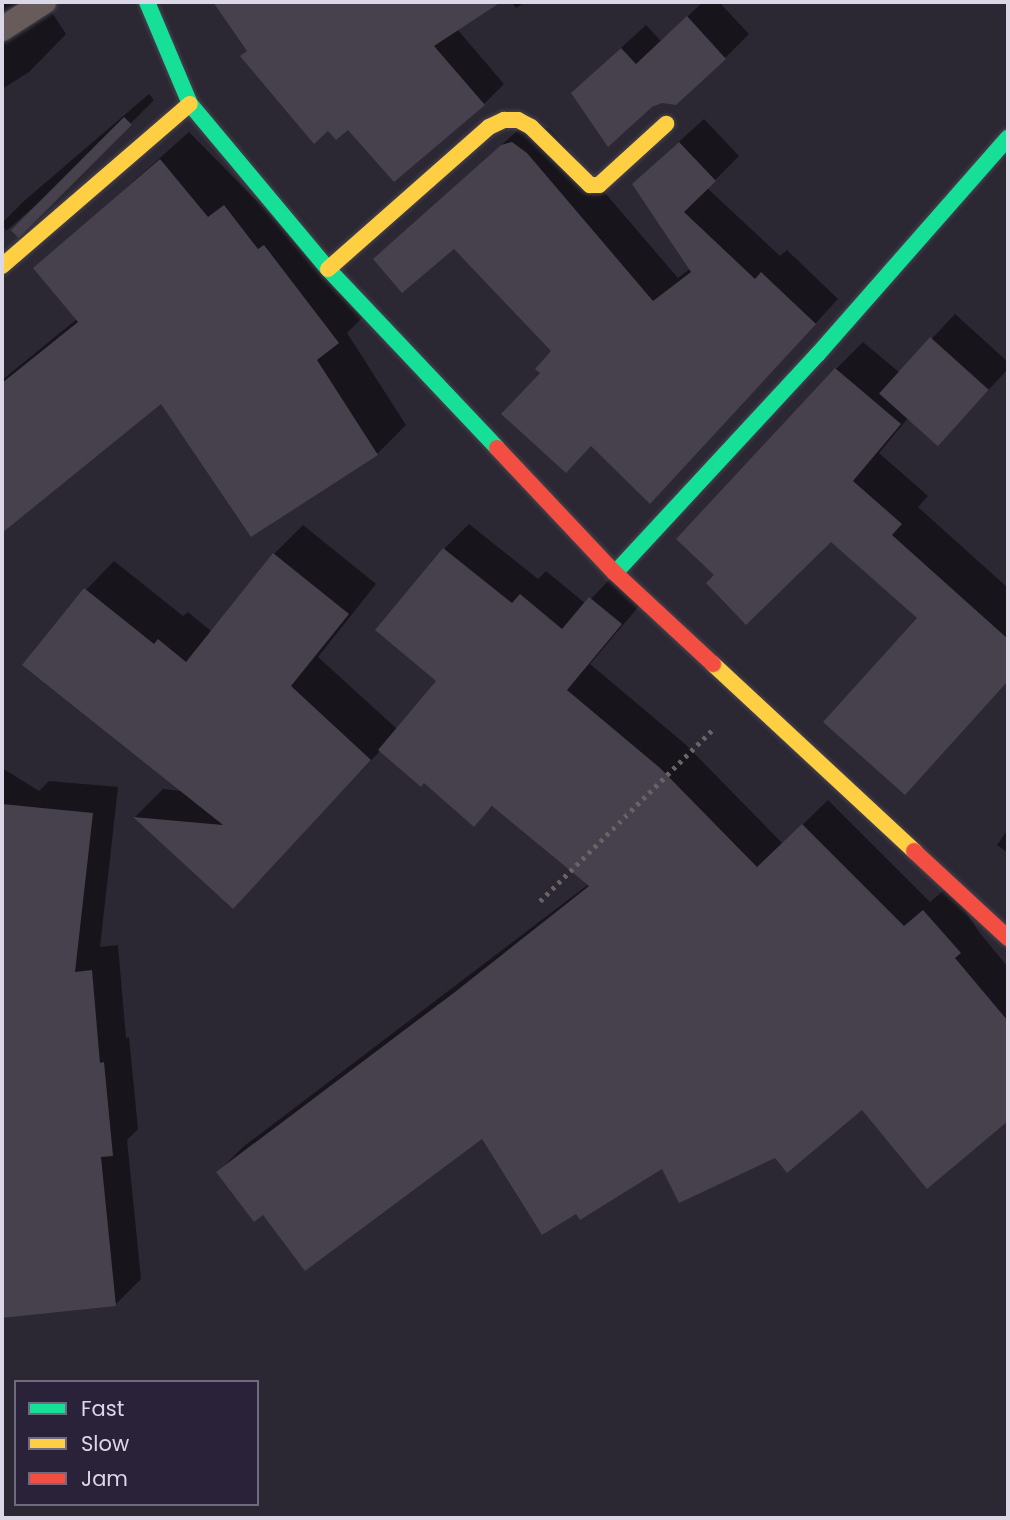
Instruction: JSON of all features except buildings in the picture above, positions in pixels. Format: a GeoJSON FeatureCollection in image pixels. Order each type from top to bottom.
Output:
{"type":"FeatureCollection","features":[{"type":"Feature","properties":{"kind":"street"},"geometry":{"type":"LineString","coordinates":[[146,2],[190,104],[328,269],[615,573],[1008,939]]}},
{"type":"Feature","properties":{"kind":"street"},"geometry":{"type":"LineString","coordinates":[[2,266],[190,104]]}},
{"type":"Feature","properties":{"kind":"street"},"geometry":{"type":"LineString","coordinates":[[328,269],[489,127],[503,120],[518,120],[531,127],[590,185],[599,185],[666,124]]}},
{"type":"Feature","properties":{"kind":"street"},"geometry":{"type":"LineString","coordinates":[[615,573],[818,354],[1008,138]]}},
{"type":"Feature","properties":{"kind":"lane"},"geometry":{"type":"LineString","coordinates":[[2,29],[44,2]]}},
{"type":"Feature","properties":{"kind":"path"},"geometry":{"type":"LineString","coordinates":[[540,901],[746,695]]}},
{"type":"Feature","properties":{"kind":"traffic: fast"},"geometry":{"type":"LineString","coordinates":[[147,2],[190,104],[328,269],[497,448]]}},
{"type":"Feature","properties":{"kind":"traffic: fast"},"geometry":{"type":"LineString","coordinates":[[615,573],[818,354],[1008,138]]}},
{"type":"Feature","properties":{"kind":"traffic: slow"},"geometry":{"type":"LineString","coordinates":[[2,266],[190,104]]}},
{"type":"Feature","properties":{"kind":"traffic: slow"},"geometry":{"type":"LineString","coordinates":[[328,269],[489,127],[504,120],[518,120],[531,127],[590,185],[599,185],[666,124]]}},
{"type":"Feature","properties":{"kind":"traffic: slow"},"geometry":{"type":"LineString","coordinates":[[713,664],[914,851]]}},
{"type":"Feature","properties":{"kind":"traffic: jam"},"geometry":{"type":"LineString","coordinates":[[497,448],[615,573],[713,664]]}},
{"type":"Feature","properties":{"kind":"traffic: jam"},"geometry":{"type":"LineString","coordinates":[[914,851],[1008,938]]}}]}
